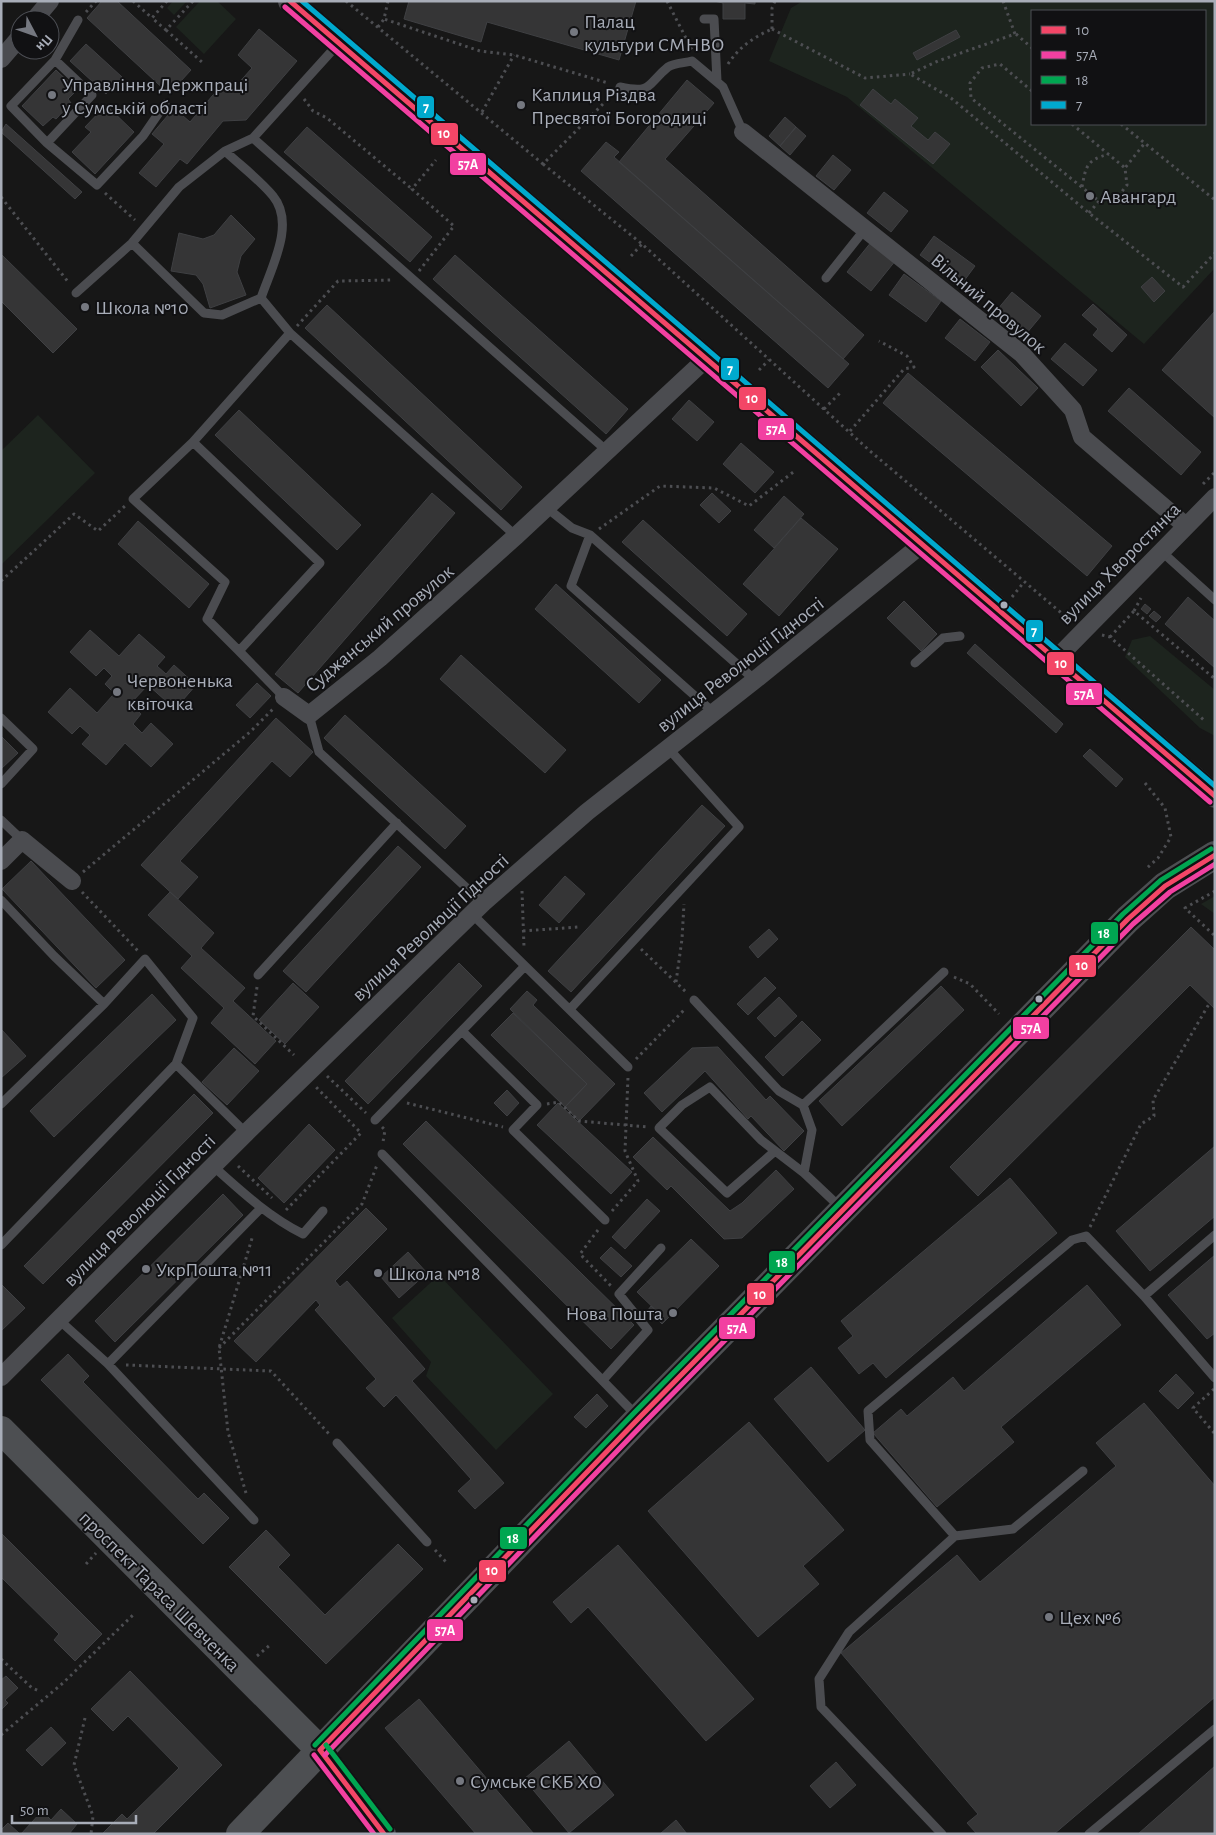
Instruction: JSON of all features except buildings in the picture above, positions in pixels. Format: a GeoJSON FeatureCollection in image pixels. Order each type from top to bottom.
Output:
{"type":"FeatureCollection","features":[{"type":"Feature","properties":{"kind":"main road"},"geometry":{"type":"LineString","coordinates":[[290,1],[708,358],[921,545],[1215,796]]}},
{"type":"Feature","properties":{"kind":"main road"},"geometry":{"type":"LineString","coordinates":[[240,1834],[639,1418],[1128,919],[1165,886],[1215,854]]}},
{"type":"Feature","properties":{"kind":"main road","name":"проспект Тараса Шевченка"},"geometry":{"type":"LineString","coordinates":[[1,1430],[320,1750]]}},
{"type":"Feature","properties":{"kind":"main road"},"geometry":{"type":"LineString","coordinates":[[320,1750],[384,1834]]}},
{"type":"Feature","properties":{"kind":"street"},"geometry":{"type":"LineString","coordinates":[[1,59],[10,49]]}},
{"type":"Feature","properties":{"kind":"street","name":"Вільний провулок"},"geometry":{"type":"LineString","coordinates":[[743,132],[1022,354],[1073,410],[1082,437],[1186,526]]}},
{"type":"Feature","properties":{"kind":"street","name":"Суджанський провулок"},"geometry":{"type":"LineString","coordinates":[[284,697],[309,715],[380,658],[547,508],[708,358]]}},
{"type":"Feature","properties":{"kind":"street","name":"вулиця Хворостянка"},"geometry":{"type":"LineString","coordinates":[[1055,660],[1215,497]]}},
{"type":"Feature","properties":{"kind":"street","name":"вулиця Революції Гідності"},"geometry":{"type":"LineString","coordinates":[[1,1378],[246,1133],[477,909],[587,812],[755,680],[921,545]]}},
{"type":"Feature","properties":{"kind":"street"},"geometry":{"type":"LineString","coordinates":[[1,861],[22,840],[72,881]]}},
{"type":"Feature","properties":{"kind":"lane"},"geometry":{"type":"LineString","coordinates":[[704,20],[714,19],[717,81]]}},
{"type":"Feature","properties":{"kind":"lane"},"geometry":{"type":"LineString","coordinates":[[60,50],[78,20]]}},
{"type":"Feature","properties":{"kind":"lane"},"geometry":{"type":"LineString","coordinates":[[76,292],[132,243],[178,187],[226,151],[254,138],[339,43]]}},
{"type":"Feature","properties":{"kind":"lane"},"geometry":{"type":"LineString","coordinates":[[47,143],[92,95],[54,60],[11,106],[47,143],[97,185],[143,136],[165,104]]}},
{"type":"Feature","properties":{"kind":"lane"},"geometry":{"type":"LineString","coordinates":[[620,87],[639,91],[652,85],[670,66],[692,62],[723,87],[743,132]]}},
{"type":"Feature","properties":{"kind":"lane"},"geometry":{"type":"LineString","coordinates":[[254,138],[607,451]]}},
{"type":"Feature","properties":{"kind":"lane"},"geometry":{"type":"LineString","coordinates":[[132,243],[204,313],[222,315],[261,298],[279,247],[283,218],[274,197],[226,151]]}},
{"type":"Feature","properties":{"kind":"lane"},"geometry":{"type":"LineString","coordinates":[[826,278],[864,229]]}},
{"type":"Feature","properties":{"kind":"lane"},"geometry":{"type":"LineString","coordinates":[[261,298],[290,334],[516,536]]}},
{"type":"Feature","properties":{"kind":"lane"},"geometry":{"type":"LineString","coordinates":[[284,697],[207,619],[225,582],[132,499],[193,442],[290,334]]}},
{"type":"Feature","properties":{"kind":"lane"},"geometry":{"type":"LineString","coordinates":[[193,442],[320,563],[239,651]]}},
{"type":"Feature","properties":{"kind":"lane"},"geometry":{"type":"LineString","coordinates":[[547,508],[572,528],[590,535],[755,680]]}},
{"type":"Feature","properties":{"kind":"lane"},"geometry":{"type":"LineString","coordinates":[[590,535],[571,586],[713,712]]}},
{"type":"Feature","properties":{"kind":"lane"},"geometry":{"type":"LineString","coordinates":[[1161,551],[1215,600]]}},
{"type":"Feature","properties":{"kind":"lane"},"geometry":{"type":"LineString","coordinates":[[915,663],[943,638],[960,636]]}},
{"type":"Feature","properties":{"kind":"lane"},"geometry":{"type":"LineString","coordinates":[[309,715],[319,752],[397,823],[477,909],[525,966],[628,1067]]}},
{"type":"Feature","properties":{"kind":"lane"},"geometry":{"type":"LineString","coordinates":[[1,718],[33,749],[1,784]]}},
{"type":"Feature","properties":{"kind":"lane"},"geometry":{"type":"LineString","coordinates":[[570,1009],[739,827],[668,748]]}},
{"type":"Feature","properties":{"kind":"lane"},"geometry":{"type":"LineString","coordinates":[[1,820],[22,840]]}},
{"type":"Feature","properties":{"kind":"lane"},"geometry":{"type":"LineString","coordinates":[[258,975],[397,823]]}},
{"type":"Feature","properties":{"kind":"lane"},"geometry":{"type":"LineString","coordinates":[[1,900],[54,956],[104,1004]]}},
{"type":"Feature","properties":{"kind":"lane"},"geometry":{"type":"LineString","coordinates":[[1,1104],[104,1004],[146,959],[193,1018],[176,1064],[1,1245]]}},
{"type":"Feature","properties":{"kind":"lane"},"geometry":{"type":"LineString","coordinates":[[374,1120],[525,966]]}},
{"type":"Feature","properties":{"kind":"lane"},"geometry":{"type":"LineString","coordinates":[[803,1105],[944,972]]}},
{"type":"Feature","properties":{"kind":"lane"},"geometry":{"type":"LineString","coordinates":[[694,1000],[779,1091],[803,1105],[812,1130],[804,1173]]}},
{"type":"Feature","properties":{"kind":"lane"},"geometry":{"type":"LineString","coordinates":[[462,1031],[537,1105],[513,1130],[605,1220]]}},
{"type":"Feature","properties":{"kind":"lane"},"geometry":{"type":"LineString","coordinates":[[176,1064],[246,1133]]}},
{"type":"Feature","properties":{"kind":"lane"},"geometry":{"type":"LineString","coordinates":[[775,1151],[727,1193],[659,1128],[682,1105],[710,1087],[761,1140],[804,1173],[843,1210]]}},
{"type":"Feature","properties":{"kind":"lane"},"geometry":{"type":"LineString","coordinates":[[382,1154],[639,1418]]}},
{"type":"Feature","properties":{"kind":"lane"},"geometry":{"type":"LineString","coordinates":[[213,1166],[261,1208],[281,1223],[303,1234],[323,1211]]}},
{"type":"Feature","properties":{"kind":"lane"},"geometry":{"type":"LineString","coordinates":[[108,1364],[261,1208]]}},
{"type":"Feature","properties":{"kind":"lane"},"geometry":{"type":"LineString","coordinates":[[1144,1296],[1215,1235]]}},
{"type":"Feature","properties":{"kind":"lane"},"geometry":{"type":"LineString","coordinates":[[955,1536],[870,1440],[868,1411],[1072,1240],[1086,1236],[1144,1296],[1215,1378]]}},
{"type":"Feature","properties":{"kind":"lane"},"geometry":{"type":"LineString","coordinates":[[603,1380],[648,1330],[619,1294],[661,1248]]}},
{"type":"Feature","properties":{"kind":"lane"},"geometry":{"type":"LineString","coordinates":[[59,1320],[108,1364],[254,1520]]}},
{"type":"Feature","properties":{"kind":"lane"},"geometry":{"type":"LineString","coordinates":[[337,1443],[427,1542]]}},
{"type":"Feature","properties":{"kind":"lane"},"geometry":{"type":"LineString","coordinates":[[942,1834],[821,1707],[819,1679],[849,1632],[955,1536],[1013,1529],[1083,1471]]}},
{"type":"Feature","properties":{"kind":"lane"},"geometry":{"type":"LineString","coordinates":[[1089,1834],[1215,1729]]}},
{"type":"Feature","properties":{"kind":"path"},"geometry":{"type":"LineString","coordinates":[[132,1],[203,63]]}},
{"type":"Feature","properties":{"kind":"path"},"geometry":{"type":"LineString","coordinates":[[152,18],[167,1]]}},
{"type":"Feature","properties":{"kind":"path"},"geometry":{"type":"LineString","coordinates":[[166,30],[193,1]]}},
{"type":"Feature","properties":{"kind":"path"},"geometry":{"type":"LineString","coordinates":[[346,1],[642,244],[870,451],[1082,631],[1110,637],[1205,720]]}},
{"type":"Feature","properties":{"kind":"path"},"geometry":{"type":"LineString","coordinates":[[378,27],[384,19],[388,1]]}},
{"type":"Feature","properties":{"kind":"path"},"geometry":{"type":"LineString","coordinates":[[667,1],[702,69]]}},
{"type":"Feature","properties":{"kind":"path"},"geometry":{"type":"LineString","coordinates":[[772,29],[772,8],[775,1]]}},
{"type":"Feature","properties":{"kind":"path"},"geometry":{"type":"LineString","coordinates":[[1002,1],[1016,34],[1031,47]]}},
{"type":"Feature","properties":{"kind":"path"},"geometry":{"type":"LineString","coordinates":[[384,19],[480,51],[514,55],[620,87],[544,164]]}},
{"type":"Feature","properties":{"kind":"path"},"geometry":{"type":"LineString","coordinates":[[772,29],[866,78],[910,74],[938,61],[1016,34]]}},
{"type":"Feature","properties":{"kind":"path"},"geometry":{"type":"LineString","coordinates":[[717,81],[741,49],[756,36],[772,29]]}},
{"type":"Feature","properties":{"kind":"path"},"geometry":{"type":"LineString","coordinates":[[482,112],[514,55]]}},
{"type":"Feature","properties":{"kind":"path"},"geometry":{"type":"LineString","coordinates":[[1031,90],[1000,64],[982,68],[970,83],[971,98],[1082,187],[1099,200],[1116,199],[1127,185],[1125,168],[1073,125]]}},
{"type":"Feature","properties":{"kind":"path"},"geometry":{"type":"LineString","coordinates":[[910,74],[951,98],[1089,213],[1183,287],[1215,253]]}},
{"type":"Feature","properties":{"kind":"path"},"geometry":{"type":"LineString","coordinates":[[304,99],[313,111],[327,118],[412,189]]}},
{"type":"Feature","properties":{"kind":"path"},"geometry":{"type":"LineString","coordinates":[[1122,125],[1215,200]]}},
{"type":"Feature","properties":{"kind":"path"},"geometry":{"type":"LineString","coordinates":[[1125,168],[1144,144]]}},
{"type":"Feature","properties":{"kind":"path"},"geometry":{"type":"LineString","coordinates":[[1082,187],[1085,169],[1093,159],[1109,154]]}},
{"type":"Feature","properties":{"kind":"path"},"geometry":{"type":"LineString","coordinates":[[422,176],[436,160]]}},
{"type":"Feature","properties":{"kind":"path"},"geometry":{"type":"LineString","coordinates":[[1,197],[76,292]]}},
{"type":"Feature","properties":{"kind":"path"},"geometry":{"type":"LineString","coordinates":[[1089,213],[1099,200]]}},
{"type":"Feature","properties":{"kind":"path"},"geometry":{"type":"LineString","coordinates":[[114,202],[131,217]]}},
{"type":"Feature","properties":{"kind":"path"},"geometry":{"type":"LineString","coordinates":[[631,256],[642,244]]}},
{"type":"Feature","properties":{"kind":"path"},"geometry":{"type":"LineString","coordinates":[[850,431],[904,369],[914,367],[907,356],[879,341]]}},
{"type":"Feature","properties":{"kind":"path"},"geometry":{"type":"LineString","coordinates":[[759,370],[769,360]]}},
{"type":"Feature","properties":{"kind":"path"},"geometry":{"type":"LineString","coordinates":[[824,409],[840,393]]}},
{"type":"Feature","properties":{"kind":"path"},"geometry":{"type":"LineString","coordinates":[[590,535],[660,486],[714,488],[749,506],[796,470]]}},
{"type":"Feature","properties":{"kind":"path"},"geometry":{"type":"LineString","coordinates":[[1,581],[74,514],[98,531],[132,499]]}},
{"type":"Feature","properties":{"kind":"path"},"geometry":{"type":"LineString","coordinates":[[1110,637],[1134,610],[1215,679]]}},
{"type":"Feature","properties":{"kind":"path","name":"Суджанський провулок"},"geometry":{"type":"LineString","coordinates":[[72,881],[250,732],[284,697]]}},
{"type":"Feature","properties":{"kind":"path"},"geometry":{"type":"LineString","coordinates":[[1145,783],[1166,808],[1171,837],[1158,858],[1147,868]]}},
{"type":"Feature","properties":{"kind":"path"},"geometry":{"type":"LineString","coordinates":[[72,881],[146,959]]}},
{"type":"Feature","properties":{"kind":"path"},"geometry":{"type":"LineString","coordinates":[[676,982],[682,938],[684,886]]}},
{"type":"Feature","properties":{"kind":"path"},"geometry":{"type":"LineString","coordinates":[[522,890],[525,966]]}},
{"type":"Feature","properties":{"kind":"path"},"geometry":{"type":"LineString","coordinates":[[1215,891],[1185,908],[1215,936]]}},
{"type":"Feature","properties":{"kind":"path"},"geometry":{"type":"LineString","coordinates":[[523,931],[578,927]]}},
{"type":"Feature","properties":{"kind":"path"},"geometry":{"type":"LineString","coordinates":[[619,1294],[580,1254],[605,1220],[638,1181],[625,1151],[628,1067],[694,1000],[633,941]]}},
{"type":"Feature","properties":{"kind":"path"},"geometry":{"type":"LineString","coordinates":[[944,972],[970,984],[999,1014]]}},
{"type":"Feature","properties":{"kind":"path"},"geometry":{"type":"LineString","coordinates":[[258,975],[253,1016],[294,1056]]}},
{"type":"Feature","properties":{"kind":"path"},"geometry":{"type":"LineString","coordinates":[[1086,1236],[1141,1124],[1154,1116],[1153,1100],[1209,1004]]}},
{"type":"Feature","properties":{"kind":"path"},"geometry":{"type":"LineString","coordinates":[[219,1348],[362,1204],[382,1154],[385,1130],[327,1076]]}},
{"type":"Feature","properties":{"kind":"path"},"geometry":{"type":"LineString","coordinates":[[281,1206],[287,1211],[361,1133],[316,1086]]}},
{"type":"Feature","properties":{"kind":"path"},"geometry":{"type":"LineString","coordinates":[[394,1100],[513,1130]]}},
{"type":"Feature","properties":{"kind":"path"},"geometry":{"type":"LineString","coordinates":[[537,1105],[559,1102],[579,1121],[659,1128]]}},
{"type":"Feature","properties":{"kind":"path"},"geometry":{"type":"LineString","coordinates":[[238,1166],[274,1200]]}},
{"type":"Feature","properties":{"kind":"path"},"geometry":{"type":"LineString","coordinates":[[254,1520],[228,1432],[219,1348],[261,1208]]}},
{"type":"Feature","properties":{"kind":"path"},"geometry":{"type":"LineString","coordinates":[[108,1364],[271,1372],[337,1443]]}},
{"type":"Feature","properties":{"kind":"path"},"geometry":{"type":"LineString","coordinates":[[1215,1388],[1193,1408],[1215,1434]]}},
{"type":"Feature","properties":{"kind":"path"},"geometry":{"type":"LineString","coordinates":[[427,1542],[446,1562]]}},
{"type":"Feature","properties":{"kind":"path"},"geometry":{"type":"LineString","coordinates":[[1,1735],[63,1683],[135,1612]]}},
{"type":"Feature","properties":{"kind":"path"},"geometry":{"type":"LineString","coordinates":[[1,1659],[32,1688],[39,1691]]}},
{"type":"Feature","properties":{"kind":"path"},"geometry":{"type":"LineString","coordinates":[[85,1718],[74,1765],[93,1816],[91,1834]]}},
{"type":"Feature","properties":{"kind":"shaded area"},"geometry":{"type":"Polygon","coordinates":[[[173,1],[187,1],[174,15],[167,8],[173,1]]]}},
{"type":"Feature","properties":{"kind":"shaded area"},"geometry":{"type":"Polygon","coordinates":[[[200,1],[217,1],[236,19],[204,54],[176,27],[200,1]]]}},
{"type":"Feature","properties":{"kind":"shaded area","name":"Авангард"},"geometry":{"type":"Polygon","coordinates":[[[803,1],[1215,1],[1215,268],[1144,344],[847,97],[769,61],[791,8],[803,1]]]}},
{"type":"Feature","properties":{"kind":"shaded area"},"geometry":{"type":"Polygon","coordinates":[[[38,415],[95,473],[1,565],[1,451],[38,415]]]}},
{"type":"Feature","properties":{"kind":"shaded area"},"geometry":{"type":"Polygon","coordinates":[[[1150,636],[1215,690],[1215,736],[1200,728],[1125,657],[1132,640],[1150,636]]]}},
{"type":"Feature","properties":{"kind":"shaded area"},"geometry":{"type":"Polygon","coordinates":[[[1215,896],[1215,914],[1201,904],[1215,896]]]}},
{"type":"Feature","properties":{"kind":"shaded area"},"geometry":{"type":"Polygon","coordinates":[[[439,1275],[553,1394],[496,1450],[426,1376],[431,1362],[392,1318],[439,1275]]]}},
{"type":"Feature","properties":{"kind":"transit line","name":"10"},"geometry":{"type":"LineString","coordinates":[[290,1],[1215,796]]}},
{"type":"Feature","properties":{"kind":"transit line","name":"7"},"geometry":{"type":"LineString","coordinates":[[302,1],[1215,786]]}},
{"type":"Feature","properties":{"kind":"transit line","name":"57А"},"geometry":{"type":"LineString","coordinates":[[285,7],[1210,802]]}},
{"type":"Feature","properties":{"kind":"transit line","name":"18"},"geometry":{"type":"LineString","coordinates":[[315,1745],[634,1413],[1123,914],[1161,880],[1211,849]]}},
{"type":"Feature","properties":{"kind":"transit line","name":"10"},"geometry":{"type":"LineString","coordinates":[[320,1750],[639,1418],[1128,919],[1165,886],[1215,855]]}},
{"type":"Feature","properties":{"kind":"transit line","name":"57А"},"geometry":{"type":"LineString","coordinates":[[325,1755],[644,1423],[1133,924],[1170,892],[1215,864]]}},
{"type":"Feature","properties":{"kind":"transit line","name":"18"},"geometry":{"type":"LineString","coordinates":[[326,1745],[390,1829]]}},
{"type":"Feature","properties":{"kind":"transit line","name":"10"},"geometry":{"type":"LineString","coordinates":[[320,1750],[384,1834]]}},
{"type":"Feature","properties":{"kind":"transit line","name":"57А"},"geometry":{"type":"LineString","coordinates":[[314,1755],[374,1834]]}},
{"type":"Feature","properties":{"kind":"place","name":"Палац культури СМНВО"},"geometry":{"type":"Point","coordinates":[574,32]}},
{"type":"Feature","properties":{"kind":"place","name":"Управління Держпраці у Сумській області"},"geometry":{"type":"Point","coordinates":[52,95]}},
{"type":"Feature","properties":{"kind":"place","name":"Каплиця Різдва Пресвятої Богородиці"},"geometry":{"type":"Point","coordinates":[521,105]}},
{"type":"Feature","properties":{"kind":"place","name":"Авангард"},"geometry":{"type":"Point","coordinates":[1090,196]}},
{"type":"Feature","properties":{"kind":"place","name":"Школа №10"},"geometry":{"type":"Point","coordinates":[85,307]}},
{"type":"Feature","properties":{"kind":"place","name":"Червоненька квіточка"},"geometry":{"type":"Point","coordinates":[117,692]}},
{"type":"Feature","properties":{"kind":"place","name":"УкрПошта №11"},"geometry":{"type":"Point","coordinates":[146,1269]}},
{"type":"Feature","properties":{"kind":"place","name":"Школа №18"},"geometry":{"type":"Point","coordinates":[378,1273]}},
{"type":"Feature","properties":{"kind":"place","name":"Нова Пошта"},"geometry":{"type":"Point","coordinates":[673,1313]}},
{"type":"Feature","properties":{"kind":"place","name":"Цех №6"},"geometry":{"type":"Point","coordinates":[1049,1617]}},
{"type":"Feature","properties":{"kind":"place","name":"Сумське СКБ ХО"},"geometry":{"type":"Point","coordinates":[460,1781]}}]}
